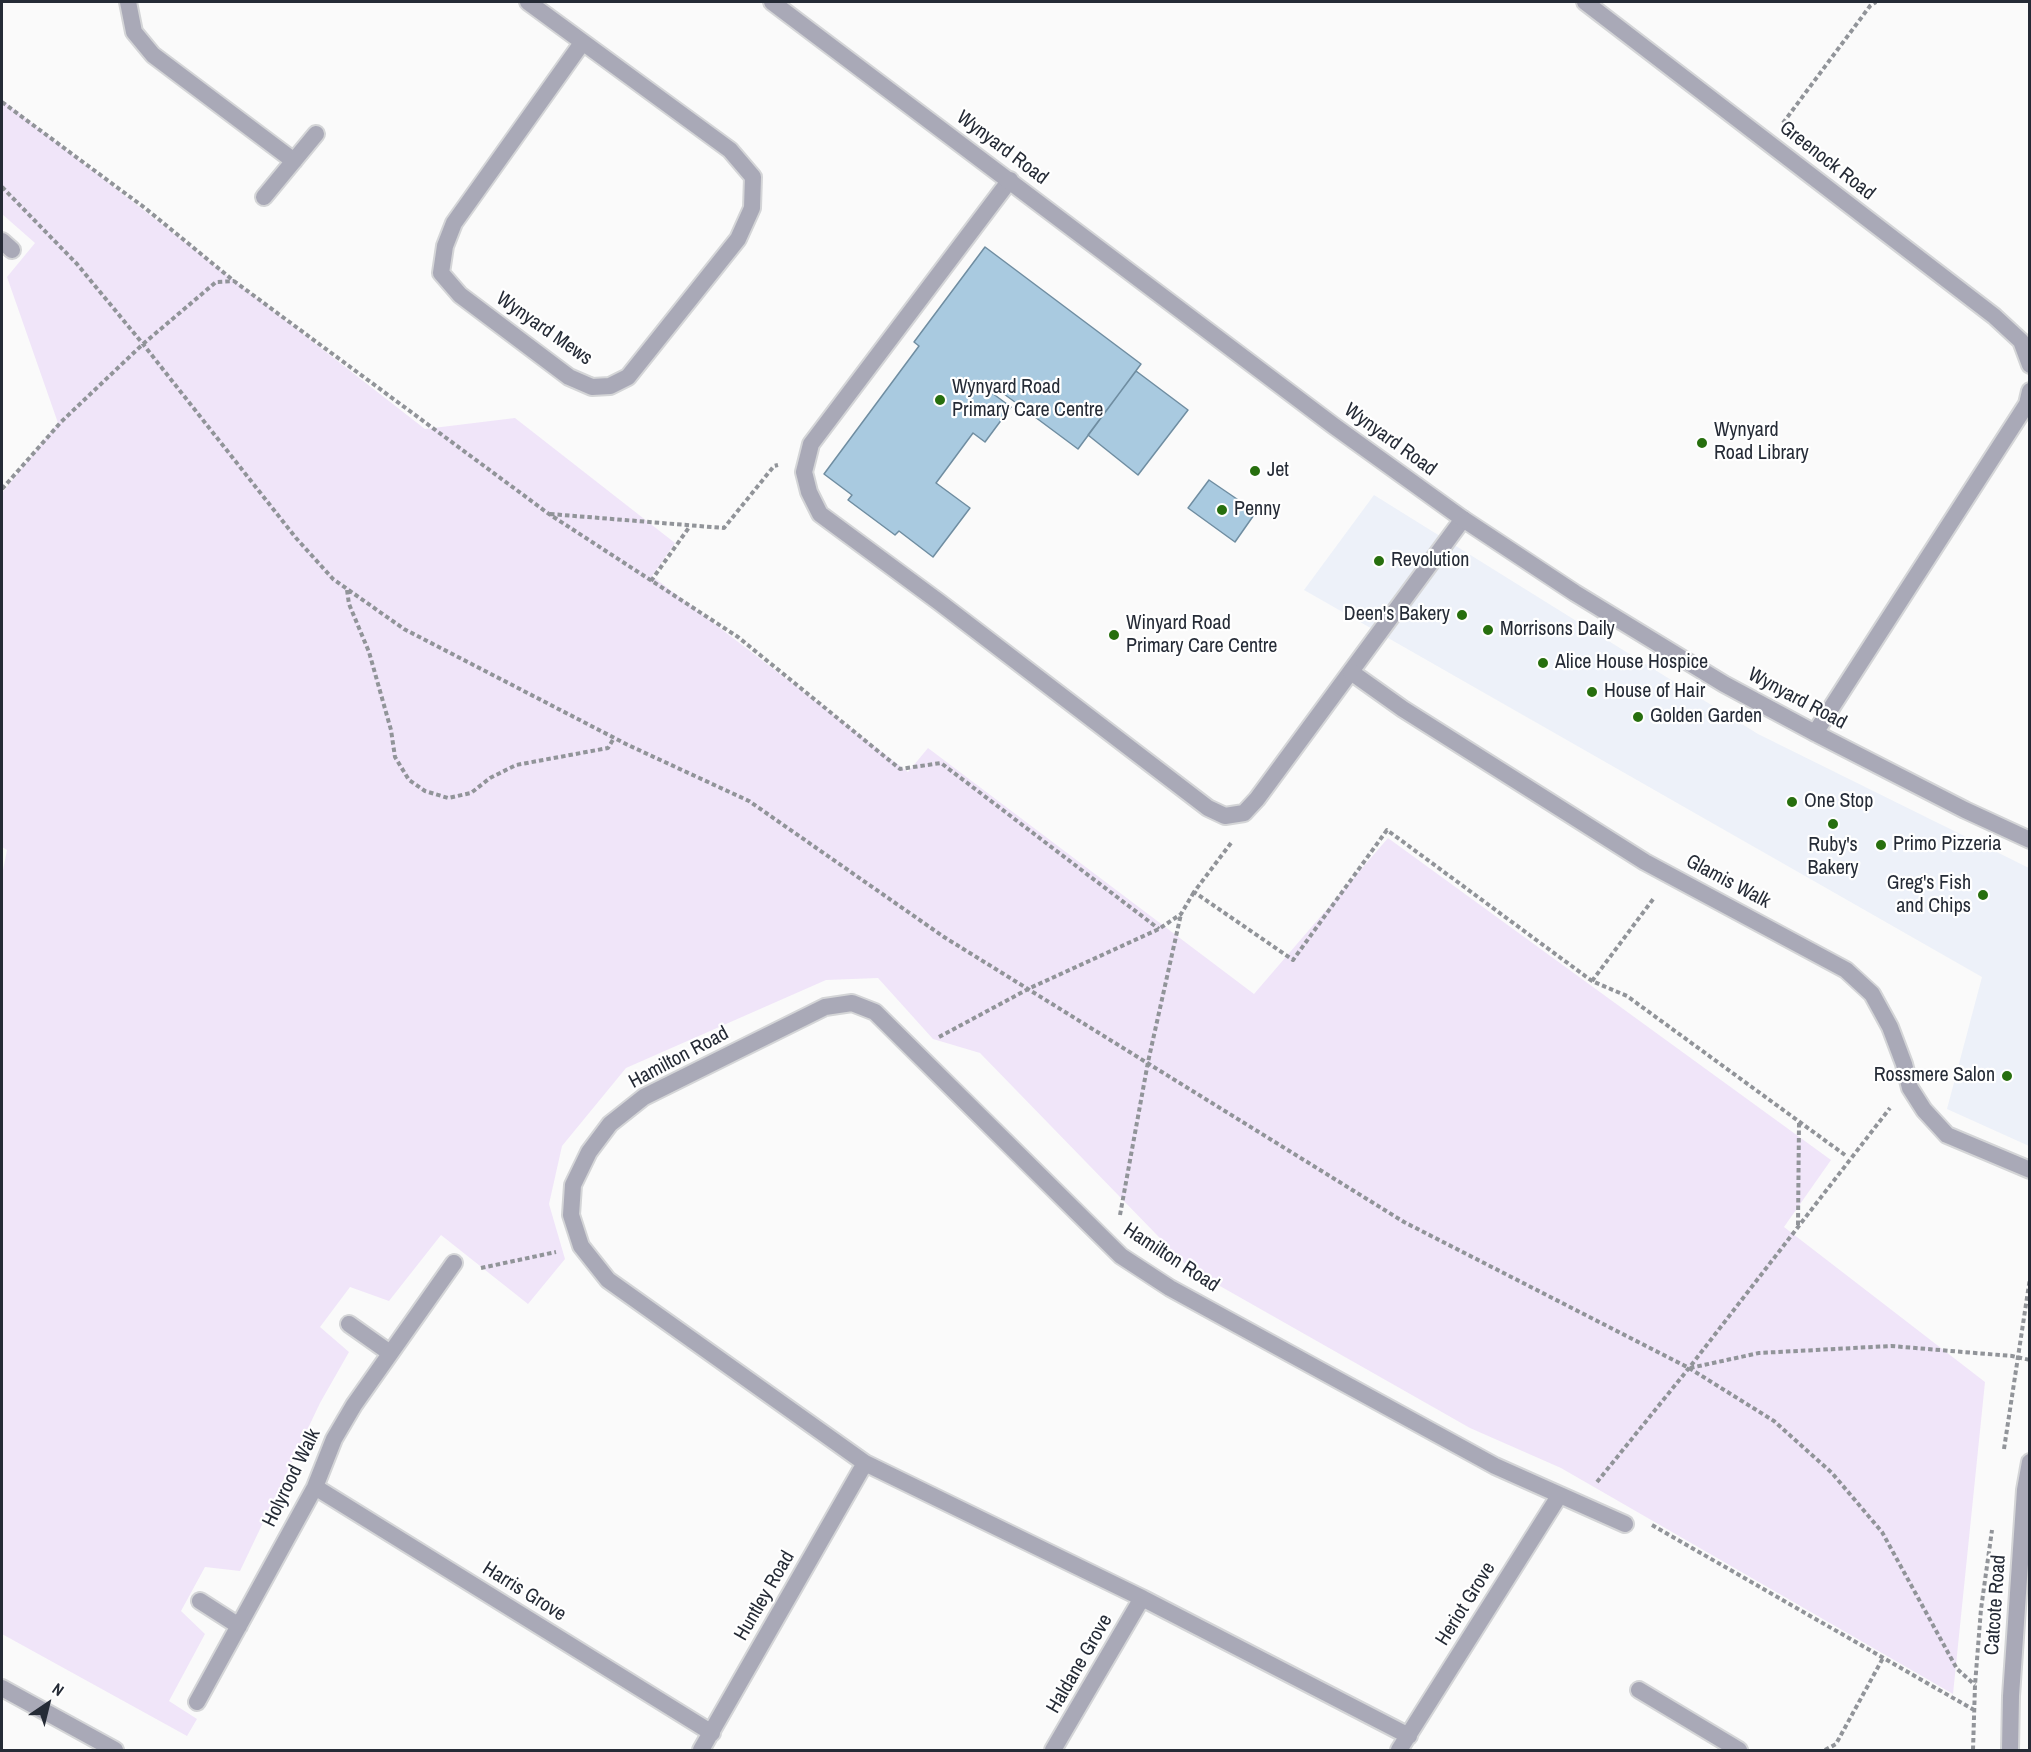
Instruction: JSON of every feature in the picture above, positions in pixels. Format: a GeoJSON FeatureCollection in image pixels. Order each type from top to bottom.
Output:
{"type":"FeatureCollection","features":[{"type":"Feature","properties":{"kind":"street"},"geometry":{"type":"LineString","coordinates":[[128,2],[134,32],[153,56],[294,161]]}},
{"type":"Feature","properties":{"kind":"street","name":"Wynyard Mews"},"geometry":{"type":"LineString","coordinates":[[528,2],[730,150],[753,177],[752,208],[738,239],[628,376],[610,386],[592,387],[569,377],[460,295],[441,273],[453,223],[582,43]]}},
{"type":"Feature","properties":{"kind":"street","name":"Wynyard Road"},"geometry":{"type":"LineString","coordinates":[[772,2],[1334,426],[1463,519],[1575,593],[1724,684],[1815,734],[1965,810],[2030,840]]}},
{"type":"Feature","properties":{"kind":"street","name":"Greenock Road"},"geometry":{"type":"LineString","coordinates":[[1584,2],[1994,316],[2021,341],[2030,365]]}},
{"type":"Feature","properties":{"kind":"street"},"geometry":{"type":"LineString","coordinates":[[264,197],[316,134]]}},
{"type":"Feature","properties":{"kind":"street"},"geometry":{"type":"LineString","coordinates":[[1010,180],[811,444],[804,472],[809,492],[820,514],[1208,808],[1225,816],[1244,813],[1257,799],[1463,519]]}},
{"type":"Feature","properties":{"kind":"street"},"geometry":{"type":"LineString","coordinates":[[1815,734],[2028,404],[2030,391]]}},
{"type":"Feature","properties":{"kind":"street","name":"Glamis Walk"},"geometry":{"type":"LineString","coordinates":[[1351,672],[1403,710],[1645,861],[1846,970],[1872,994],[1890,1027],[1910,1088],[1924,1110],[1947,1135],[2030,1170]]}},
{"type":"Feature","properties":{"kind":"street","name":"Hamilton Road"},"geometry":{"type":"LineString","coordinates":[[1409,1736],[1142,1598],[865,1463],[608,1280],[581,1246],[571,1215],[573,1185],[589,1152],[610,1124],[644,1096],[825,1007],[852,1003],[876,1012],[1121,1256],[1170,1288],[1496,1466],[1625,1524]]}},
{"type":"Feature","properties":{"kind":"street","name":"Holyrood Walk"},"geometry":{"type":"LineString","coordinates":[[197,1702],[315,1487],[334,1439],[354,1405],[449,1269]]}},
{"type":"Feature","properties":{"kind":"street"},"geometry":{"type":"LineString","coordinates":[[349,1324],[390,1353]]}},
{"type":"Feature","properties":{"kind":"street","name":"Catcote Road"},"geometry":{"type":"LineString","coordinates":[[2010,1750],[2011,1696],[2025,1490],[2030,1462]]}},
{"type":"Feature","properties":{"kind":"street","name":"Huntley Road"},"geometry":{"type":"LineString","coordinates":[[701,1750],[865,1463]]}},
{"type":"Feature","properties":{"kind":"street","name":"Harris Grove"},"geometry":{"type":"LineString","coordinates":[[315,1487],[712,1732]]}},
{"type":"Feature","properties":{"kind":"street","name":"Heriot Grove"},"geometry":{"type":"LineString","coordinates":[[1399,1750],[1559,1496]]}},
{"type":"Feature","properties":{"kind":"street","name":"Haldane Grove"},"geometry":{"type":"LineString","coordinates":[[1053,1750],[1142,1598]]}},
{"type":"Feature","properties":{"kind":"street"},"geometry":{"type":"LineString","coordinates":[[200,1601],[238,1626]]}},
{"type":"Feature","properties":{"kind":"street"},"geometry":{"type":"LineString","coordinates":[[2,1688],[115,1750]]}},
{"type":"Feature","properties":{"kind":"street"},"geometry":{"type":"LineString","coordinates":[[1638,1690],[1739,1750]]}},
{"type":"Feature","properties":{"kind":"path"},"geometry":{"type":"LineString","coordinates":[[1768,142],[1870,6],[1876,2]]}},
{"type":"Feature","properties":{"kind":"path"},"geometry":{"type":"LineString","coordinates":[[2,102],[145,208],[234,281],[549,514],[738,637],[900,769],[941,763],[1159,930]]}},
{"type":"Feature","properties":{"kind":"path"},"geometry":{"type":"LineString","coordinates":[[2,187],[77,264],[296,538],[333,579],[404,629],[614,738],[749,801],[945,937],[1404,1222],[1689,1368],[1774,1421],[1832,1473],[1882,1532],[1957,1669],[1975,1685]]}},
{"type":"Feature","properties":{"kind":"path"},"geometry":{"type":"LineString","coordinates":[[2,489],[61,422],[143,344],[216,282],[234,281]]}},
{"type":"Feature","properties":{"kind":"path"},"geometry":{"type":"LineString","coordinates":[[549,514],[724,528],[774,466],[806,465]]}},
{"type":"Feature","properties":{"kind":"path"},"geometry":{"type":"LineString","coordinates":[[651,581],[690,526]]}},
{"type":"Feature","properties":{"kind":"path"},"geometry":{"type":"LineString","coordinates":[[347,589],[349,604],[369,652],[391,730],[395,757],[409,780],[425,791],[448,798],[471,793],[490,778],[516,765],[608,748],[614,738]]}},
{"type":"Feature","properties":{"kind":"path"},"geometry":{"type":"LineString","coordinates":[[1114,1248],[1148,1062],[1181,914],[1194,892],[1240,831],[1238,814]]}},
{"type":"Feature","properties":{"kind":"path"},"geometry":{"type":"LineString","coordinates":[[1194,892],[1293,960],[1387,830],[1592,981],[1627,996],[1845,1155]]}},
{"type":"Feature","properties":{"kind":"path"},"geometry":{"type":"LineString","coordinates":[[1592,981],[1671,875]]}},
{"type":"Feature","properties":{"kind":"path"},"geometry":{"type":"LineString","coordinates":[[915,1050],[1030,988],[1159,930],[1181,914]]}},
{"type":"Feature","properties":{"kind":"path"},"geometry":{"type":"LineString","coordinates":[[1578,1504],[1689,1368],[1882,1116],[1910,1088]]}},
{"type":"Feature","properties":{"kind":"path"},"geometry":{"type":"LineString","coordinates":[[1798,1226],[1799,1122]]}},
{"type":"Feature","properties":{"kind":"path"},"geometry":{"type":"LineString","coordinates":[[449,1269],[581,1246]]}},
{"type":"Feature","properties":{"kind":"path"},"geometry":{"type":"LineString","coordinates":[[1689,1368],[1758,1353],[1891,1346],[2012,1356],[2030,1360]]}},
{"type":"Feature","properties":{"kind":"path"},"geometry":{"type":"LineString","coordinates":[[1625,1524],[1652,1525],[1974,1710]]}},
{"type":"Feature","properties":{"kind":"path"},"geometry":{"type":"LineString","coordinates":[[1825,1750],[1836,1744],[1883,1658]]}},
{"type":"Feature","properties":{"kind":"shaded area"},"geometry":{"type":"Polygon","coordinates":[[[2,100],[425,429],[515,418],[675,543],[652,576],[908,772],[928,748],[1254,994],[1388,838],[1831,1160],[1784,1227],[1985,1382],[1953,1694],[1561,1468],[1470,1428],[1190,1269],[980,1053],[933,1039],[878,978],[826,980],[626,1068],[562,1146],[549,1204],[565,1259],[528,1304],[441,1235],[389,1301],[350,1287],[320,1327],[349,1352],[320,1403],[240,1571],[205,1567],[181,1611],[205,1634],[169,1701],[197,1719],[187,1736],[2,1634],[2,875],[7,850],[2,847],[2,493],[58,423],[7,277],[35,243],[2,214],[2,100]]]}},
{"type":"Feature","properties":{"kind":"shaded area"},"geometry":{"type":"Polygon","coordinates":[[[1374,495],[1758,734],[2029,868],[2029,1146],[1947,1109],[1982,977],[1304,590],[1374,495]]]}},
{"type":"Feature","properties":{"kind":"building","name":"Wynyard Road Primary Care Centre"},"geometry":{"type":"Polygon","coordinates":[[[985,247],[1141,364],[1078,449],[996,388],[992,393],[1011,407],[985,442],[973,433],[936,483],[970,508],[933,557],[899,531],[895,535],[848,500],[852,495],[824,474],[919,346],[914,342],[985,247]]]}},
{"type":"Feature","properties":{"kind":"building"},"geometry":{"type":"Polygon","coordinates":[[[1136,371],[1188,410],[1138,475],[1088,435],[1136,371]]]}},
{"type":"Feature","properties":{"kind":"building","name":"Penny"},"geometry":{"type":"Polygon","coordinates":[[[1209,480],[1256,512],[1235,542],[1188,508],[1209,480]]]}},
{"type":"Feature","properties":{"kind":"place","name":"Wynyard Road Primary Care Centre"},"geometry":{"type":"Point","coordinates":[940,400]}},
{"type":"Feature","properties":{"kind":"place","name":"Wynyard Road Library"},"geometry":{"type":"Point","coordinates":[1702,443]}},
{"type":"Feature","properties":{"kind":"place","name":"Jet"},"geometry":{"type":"Point","coordinates":[1255,471]}},
{"type":"Feature","properties":{"kind":"place","name":"Penny"},"geometry":{"type":"Point","coordinates":[1222,510]}},
{"type":"Feature","properties":{"kind":"place","name":"Revolution"},"geometry":{"type":"Point","coordinates":[1379,561]}},
{"type":"Feature","properties":{"kind":"place","name":"Deen's Bakery"},"geometry":{"type":"Point","coordinates":[1462,615]}},
{"type":"Feature","properties":{"kind":"place","name":"Morrisons Daily"},"geometry":{"type":"Point","coordinates":[1488,630]}},
{"type":"Feature","properties":{"kind":"place","name":"Winyard Road Primary Care Centre"},"geometry":{"type":"Point","coordinates":[1114,635]}},
{"type":"Feature","properties":{"kind":"place","name":"Alice House Hospice"},"geometry":{"type":"Point","coordinates":[1543,663]}},
{"type":"Feature","properties":{"kind":"place","name":"House of Hair"},"geometry":{"type":"Point","coordinates":[1592,692]}},
{"type":"Feature","properties":{"kind":"place","name":"Golden Garden"},"geometry":{"type":"Point","coordinates":[1638,717]}},
{"type":"Feature","properties":{"kind":"place","name":"One Stop"},"geometry":{"type":"Point","coordinates":[1792,802]}},
{"type":"Feature","properties":{"kind":"place","name":"Ruby's Bakery"},"geometry":{"type":"Point","coordinates":[1833,824]}},
{"type":"Feature","properties":{"kind":"place","name":"Primo Pizzeria"},"geometry":{"type":"Point","coordinates":[1881,845]}},
{"type":"Feature","properties":{"kind":"place","name":"Greg's Fish and Chips"},"geometry":{"type":"Point","coordinates":[1983,895]}},
{"type":"Feature","properties":{"kind":"place","name":"Rossmere Salon"},"geometry":{"type":"Point","coordinates":[2007,1076]}}]}
